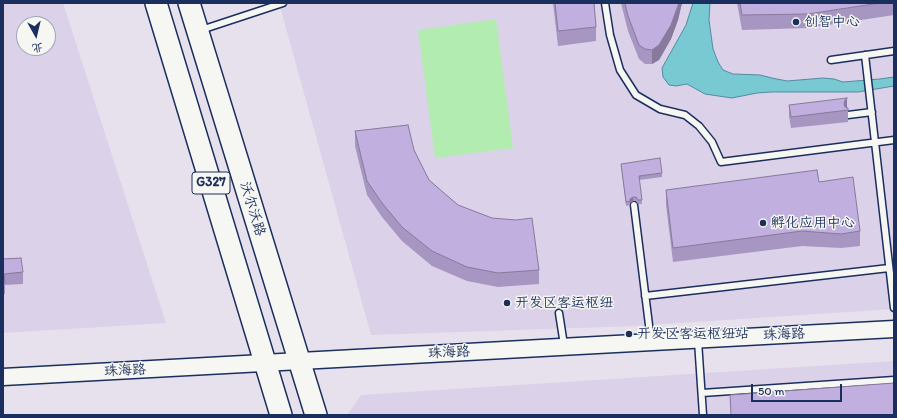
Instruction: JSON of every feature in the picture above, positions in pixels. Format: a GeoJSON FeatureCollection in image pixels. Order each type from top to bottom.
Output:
{"type":"FeatureCollection","features":[{"type":"Feature","properties":{"kind":"highway","name":"G327"},"geometry":{"type":"LineString","coordinates":[[156,3],[282,415]]}},
{"type":"Feature","properties":{"kind":"highway","name":"沃尔沃路"},"geometry":{"type":"LineString","coordinates":[[189,3],[316,415]]}},
{"type":"Feature","properties":{"kind":"main road","name":"珠海路"},"geometry":{"type":"LineString","coordinates":[[3,377],[894,329]]}},
{"type":"Feature","properties":{"kind":"lane"},"geometry":{"type":"LineString","coordinates":[[198,31],[283,3]]}},
{"type":"Feature","properties":{"kind":"lane"},"geometry":{"type":"LineString","coordinates":[[605,3],[610,34],[620,70],[636,96],[660,109],[685,115],[699,126],[712,142],[721,162],[894,140]]}},
{"type":"Feature","properties":{"kind":"lane"},"geometry":{"type":"LineString","coordinates":[[831,60],[894,51]]}},
{"type":"Feature","properties":{"kind":"lane"},"geometry":{"type":"LineString","coordinates":[[865,55],[889,268],[892,280],[894,308]]}},
{"type":"Feature","properties":{"kind":"lane"},"geometry":{"type":"LineString","coordinates":[[848,115],[872,112]]}},
{"type":"Feature","properties":{"kind":"lane"},"geometry":{"type":"LineString","coordinates":[[634,205],[651,342]]}},
{"type":"Feature","properties":{"kind":"lane"},"geometry":{"type":"LineString","coordinates":[[646,296],[889,268]]}},
{"type":"Feature","properties":{"kind":"lane"},"geometry":{"type":"LineString","coordinates":[[559,314],[564,347]]}},
{"type":"Feature","properties":{"kind":"lane"},"geometry":{"type":"LineString","coordinates":[[698,340],[703,415]]}},
{"type":"Feature","properties":{"kind":"lane"},"geometry":{"type":"LineString","coordinates":[[702,393],[894,380]]}},
{"type":"Feature","properties":{"kind":"shaded area"},"geometry":{"type":"Polygon","coordinates":[[[3,3],[63,3],[166,323],[3,333],[3,3]]]}},
{"type":"Feature","properties":{"kind":"shaded area"},"geometry":{"type":"Polygon","coordinates":[[[279,3],[894,3],[894,309],[634,326],[371,335],[279,3]]]}},
{"type":"Feature","properties":{"kind":"shaded area"},"geometry":{"type":"Polygon","coordinates":[[[894,361],[894,415],[347,415],[361,395],[894,361]]]}},
{"type":"Feature","properties":{"kind":"green space"},"geometry":{"type":"Polygon","coordinates":[[[496,19],[513,148],[435,158],[418,30],[496,19]]]}},
{"type":"Feature","properties":{"kind":"water"},"geometry":{"type":"Polygon","coordinates":[[[693,3],[710,3],[709,20],[713,49],[723,70],[733,74],[760,75],[787,81],[823,78],[843,82],[894,77],[894,86],[858,92],[771,92],[732,98],[705,94],[687,84],[676,86],[669,85],[663,77],[662,68],[686,25],[693,3]]]}},
{"type":"Feature","properties":{"kind":"building"},"geometry":{"type":"Polygon","coordinates":[[[555,3],[594,3],[596,27],[558,31],[555,3]]]}},
{"type":"Feature","properties":{"kind":"building"},"geometry":{"type":"Polygon","coordinates":[[[625,3],[679,3],[671,25],[659,45],[652,50],[645,49],[639,45],[628,16],[625,3]]]}},
{"type":"Feature","properties":{"kind":"building"},"geometry":{"type":"Polygon","coordinates":[[[740,3],[880,3],[808,14],[742,15],[740,3]]]}},
{"type":"Feature","properties":{"kind":"building"},"geometry":{"type":"Polygon","coordinates":[[[847,98],[844,104],[848,110],[791,117],[789,105],[847,98]]]}},
{"type":"Feature","properties":{"kind":"building"},"geometry":{"type":"Polygon","coordinates":[[[408,125],[414,150],[429,180],[458,205],[492,218],[516,220],[532,218],[539,270],[498,273],[467,267],[432,251],[402,227],[382,203],[367,181],[355,131],[408,125]]]}},
{"type":"Feature","properties":{"kind":"building"},"geometry":{"type":"Polygon","coordinates":[[[660,158],[662,173],[639,176],[642,200],[638,200],[636,197],[633,197],[630,201],[626,202],[621,164],[660,158]]]}},
{"type":"Feature","properties":{"kind":"building"},"geometry":{"type":"Polygon","coordinates":[[[817,170],[819,182],[853,177],[860,231],[841,234],[802,231],[673,248],[666,190],[817,170]]]}},
{"type":"Feature","properties":{"kind":"building"},"geometry":{"type":"Polygon","coordinates":[[[21,258],[23,272],[4,274],[5,283],[3,283],[3,259],[21,258]]]}},
{"type":"Feature","properties":{"kind":"building"},"geometry":{"type":"Polygon","coordinates":[[[894,383],[894,415],[731,415],[730,395],[894,383]]]}},
{"type":"Feature","properties":{"kind":"place","name":"创智中心"},"geometry":{"type":"Point","coordinates":[796,22]}},
{"type":"Feature","properties":{"kind":"place","name":"孵化应用中心"},"geometry":{"type":"Point","coordinates":[763,223]}},
{"type":"Feature","properties":{"kind":"place","name":"开发区客运枢纽"},"geometry":{"type":"Point","coordinates":[507,303]}},
{"type":"Feature","properties":{"kind":"place","name":"开发区客运枢纽站"},"geometry":{"type":"Point","coordinates":[629,334]}}]}
